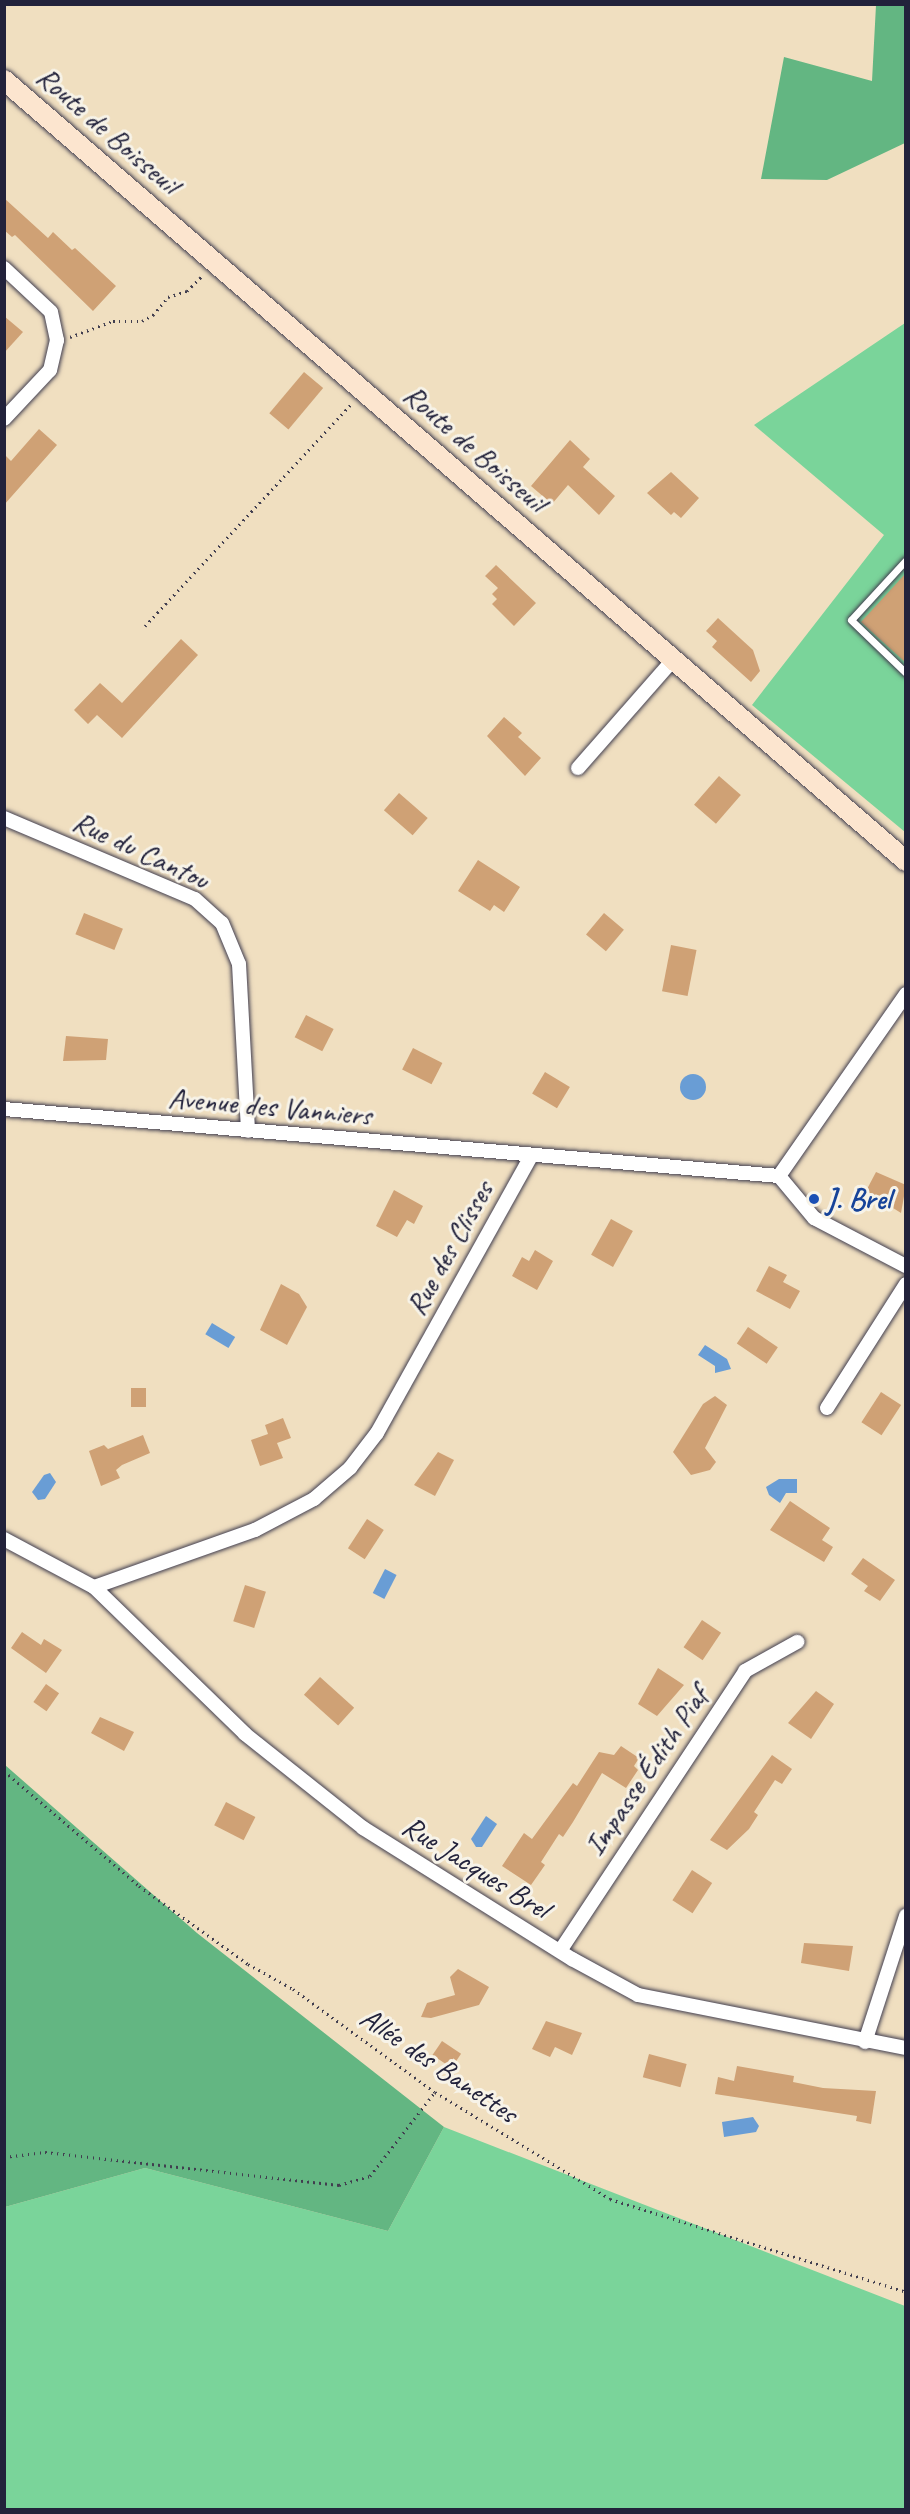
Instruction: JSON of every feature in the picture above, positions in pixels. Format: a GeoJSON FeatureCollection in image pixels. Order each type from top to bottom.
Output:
{"type":"FeatureCollection","features":[{"type":"Feature","properties":{"kind":"main road","name":"Route de Boisseuil"},"geometry":{"type":"LineString","coordinates":[[4,80],[906,861]]}},
{"type":"Feature","properties":{"kind":"street"},"geometry":{"type":"LineString","coordinates":[[4,268],[51,312],[57,340],[50,370],[4,419]]}},
{"type":"Feature","properties":{"kind":"street"},"geometry":{"type":"LineString","coordinates":[[578,768],[673,660]]}},
{"type":"Feature","properties":{"kind":"street","name":"Rue du Cantou"},"geometry":{"type":"LineString","coordinates":[[4,818],[195,899],[222,923],[239,964],[248,1131]]}},
{"type":"Feature","properties":{"kind":"street"},"geometry":{"type":"LineString","coordinates":[[779,1176],[906,994]]}},
{"type":"Feature","properties":{"kind":"street","name":"Avenue des Vanniers"},"geometry":{"type":"LineString","coordinates":[[4,1109],[531,1156]]}},
{"type":"Feature","properties":{"kind":"street"},"geometry":{"type":"LineString","coordinates":[[531,1156],[779,1176],[814,1218],[906,1266]]}},
{"type":"Feature","properties":{"kind":"street","name":"Rue des Clisses"},"geometry":{"type":"LineString","coordinates":[[94,1587],[255,1530],[314,1499],[350,1468],[377,1433],[531,1156]]}},
{"type":"Feature","properties":{"kind":"street"},"geometry":{"type":"LineString","coordinates":[[827,1408],[906,1284]]}},
{"type":"Feature","properties":{"kind":"street","name":"Rue Jacques Brel"},"geometry":{"type":"LineString","coordinates":[[4,1539],[94,1587],[245,1734],[363,1828],[560,1951],[638,1995],[865,2042],[906,2048]]}},
{"type":"Feature","properties":{"kind":"street","name":"Impasse Édith Piaf"},"geometry":{"type":"LineString","coordinates":[[560,1951],[745,1671],[797,1642]]}},
{"type":"Feature","properties":{"kind":"street"},"geometry":{"type":"LineString","coordinates":[[865,2042],[906,1916]]}},
{"type":"Feature","properties":{"kind":"lane"},"geometry":{"type":"LineString","coordinates":[[906,560],[851,620],[906,673]]}},
{"type":"Feature","properties":{"kind":"path"},"geometry":{"type":"LineString","coordinates":[[57,340],[89,333],[113,321],[142,321],[153,315],[168,297],[187,291],[215,262]]}},
{"type":"Feature","properties":{"kind":"path"},"geometry":{"type":"LineString","coordinates":[[145,626],[363,391]]}},
{"type":"Feature","properties":{"kind":"path","name":"Allée des Banettes"},"geometry":{"type":"LineString","coordinates":[[4,1771],[139,1886],[248,1964],[292,1989],[435,2092],[610,2199],[906,2292]]}},
{"type":"Feature","properties":{"kind":"path"},"geometry":{"type":"LineString","coordinates":[[4,2157],[45,2152],[339,2185],[370,2176],[435,2092]]}},
{"type":"Feature","properties":{"kind":"green space"},"geometry":{"type":"Polygon","coordinates":[[[876,5],[905,5],[905,143],[827,180],[761,179],[784,57],[872,81],[876,5]]]}},
{"type":"Feature","properties":{"kind":"green space"},"geometry":{"type":"Polygon","coordinates":[[[905,323],[905,832],[752,705],[884,535],[754,425],[905,323]]]}},
{"type":"Feature","properties":{"kind":"green space"},"geometry":{"type":"Polygon","coordinates":[[[5,1765],[197,1933],[444,2127],[388,2231],[145,2168],[5,2207],[5,1765]]]}},
{"type":"Feature","properties":{"kind":"green space"},"geometry":{"type":"Polygon","coordinates":[[[444,2127],[905,2306],[905,2509],[5,2510],[5,2207],[145,2168],[388,2231],[444,2127]]]}},
{"type":"Feature","properties":{"kind":"water"},"geometry":{"type":"Polygon","coordinates":[[[693,1074],[702,1078],[706,1087],[702,1096],[693,1100],[684,1096],[680,1087],[684,1078],[693,1074]]]}},
{"type":"Feature","properties":{"kind":"water"},"geometry":{"type":"Polygon","coordinates":[[[212,1323],[235,1337],[228,1348],[205,1334],[212,1323]]]}},
{"type":"Feature","properties":{"kind":"water"},"geometry":{"type":"Polygon","coordinates":[[[705,1345],[727,1359],[731,1369],[715,1373],[715,1366],[698,1355],[705,1345]]]}},
{"type":"Feature","properties":{"kind":"water"},"geometry":{"type":"Polygon","coordinates":[[[50,1473],[56,1482],[45,1499],[38,1500],[32,1492],[44,1475],[50,1473]]]}},
{"type":"Feature","properties":{"kind":"water"},"geometry":{"type":"Polygon","coordinates":[[[779,1479],[797,1479],[797,1493],[786,1493],[780,1503],[769,1495],[766,1487],[779,1479]]]}},
{"type":"Feature","properties":{"kind":"water"},"geometry":{"type":"Polygon","coordinates":[[[385,1569],[397,1575],[384,1599],[373,1593],[385,1569]]]}},
{"type":"Feature","properties":{"kind":"water"},"geometry":{"type":"Polygon","coordinates":[[[486,1816],[497,1824],[482,1847],[476,1847],[471,1839],[486,1816]]]}},
{"type":"Feature","properties":{"kind":"water"},"geometry":{"type":"Polygon","coordinates":[[[753,2117],[759,2126],[756,2132],[724,2137],[722,2122],[753,2117]]]}},
{"type":"Feature","properties":{"kind":"building"},"geometry":{"type":"Polygon","coordinates":[[[4,198],[48,238],[53,232],[72,250],[75,248],[116,286],[93,311],[15,235],[12,237],[4,230],[4,198]]]}},
{"type":"Feature","properties":{"kind":"building"},"geometry":{"type":"Polygon","coordinates":[[[4,316],[23,332],[4,353],[4,316]]]}},
{"type":"Feature","properties":{"kind":"building"},"geometry":{"type":"Polygon","coordinates":[[[304,372],[323,388],[288,429],[269,413],[304,372]]]}},
{"type":"Feature","properties":{"kind":"building"},"geometry":{"type":"Polygon","coordinates":[[[39,429],[57,445],[4,505],[4,454],[11,461],[39,429]]]}},
{"type":"Feature","properties":{"kind":"building"},"geometry":{"type":"Polygon","coordinates":[[[570,440],[590,459],[583,467],[615,496],[599,515],[568,485],[552,504],[531,486],[570,440]]]}},
{"type":"Feature","properties":{"kind":"building"},"geometry":{"type":"Polygon","coordinates":[[[671,472],[699,498],[681,518],[674,512],[671,515],[647,493],[671,472]]]}},
{"type":"Feature","properties":{"kind":"building"},"geometry":{"type":"Polygon","coordinates":[[[496,565],[536,603],[514,626],[492,604],[497,599],[492,594],[498,588],[485,576],[496,565]]]}},
{"type":"Feature","properties":{"kind":"building"},"geometry":{"type":"Polygon","coordinates":[[[906,573],[906,663],[861,622],[906,573]]]}},
{"type":"Feature","properties":{"kind":"building"},"geometry":{"type":"Polygon","coordinates":[[[718,618],[753,650],[760,671],[751,682],[712,647],[717,641],[706,631],[718,618]]]}},
{"type":"Feature","properties":{"kind":"building"},"geometry":{"type":"Polygon","coordinates":[[[181,639],[198,655],[122,738],[97,715],[88,724],[74,710],[100,683],[122,703],[181,639]]]}},
{"type":"Feature","properties":{"kind":"building"},"geometry":{"type":"Polygon","coordinates":[[[504,717],[522,733],[518,737],[541,758],[525,776],[487,736],[504,717]]]}},
{"type":"Feature","properties":{"kind":"building"},"geometry":{"type":"Polygon","coordinates":[[[719,776],[741,795],[716,824],[694,805],[719,776]]]}},
{"type":"Feature","properties":{"kind":"building"},"geometry":{"type":"Polygon","coordinates":[[[399,793],[428,818],[413,835],[384,810],[399,793]]]}},
{"type":"Feature","properties":{"kind":"building"},"geometry":{"type":"Polygon","coordinates":[[[478,860],[520,887],[504,912],[494,905],[490,911],[458,891],[478,860]]]}},
{"type":"Feature","properties":{"kind":"building"},"geometry":{"type":"Polygon","coordinates":[[[84,913],[123,929],[114,950],[75,934],[84,913]]]}},
{"type":"Feature","properties":{"kind":"building"},"geometry":{"type":"Polygon","coordinates":[[[604,913],[624,930],[606,951],[586,934],[604,913]]]}},
{"type":"Feature","properties":{"kind":"building"},"geometry":{"type":"Polygon","coordinates":[[[671,945],[697,950],[688,996],[662,991],[671,945]]]}},
{"type":"Feature","properties":{"kind":"building"},"geometry":{"type":"Polygon","coordinates":[[[306,1015],[334,1029],[322,1051],[295,1037],[306,1015]]]}},
{"type":"Feature","properties":{"kind":"building"},"geometry":{"type":"Polygon","coordinates":[[[66,1036],[108,1039],[106,1060],[63,1061],[66,1036]]]}},
{"type":"Feature","properties":{"kind":"building"},"geometry":{"type":"Polygon","coordinates":[[[413,1048],[442,1063],[432,1084],[402,1069],[413,1048]]]}},
{"type":"Feature","properties":{"kind":"building"},"geometry":{"type":"Polygon","coordinates":[[[545,1072],[570,1087],[557,1108],[532,1093],[545,1072]]]}},
{"type":"Feature","properties":{"kind":"building"},"geometry":{"type":"Polygon","coordinates":[[[876,1172],[906,1185],[901,1213],[866,1191],[876,1172]]]}},
{"type":"Feature","properties":{"kind":"building"},"geometry":{"type":"Polygon","coordinates":[[[394,1190],[423,1206],[414,1224],[407,1220],[397,1237],[376,1226],[394,1190]]]}},
{"type":"Feature","properties":{"kind":"building"},"geometry":{"type":"Polygon","coordinates":[[[611,1219],[633,1231],[613,1267],[591,1255],[611,1219]]]}},
{"type":"Feature","properties":{"kind":"building"},"geometry":{"type":"Polygon","coordinates":[[[535,1250],[553,1261],[537,1290],[512,1276],[522,1257],[529,1261],[535,1250]]]}},
{"type":"Feature","properties":{"kind":"building"},"geometry":{"type":"Polygon","coordinates":[[[769,1266],[787,1275],[783,1282],[800,1291],[790,1309],[756,1291],[769,1266]]]}},
{"type":"Feature","properties":{"kind":"building"},"geometry":{"type":"Polygon","coordinates":[[[281,1284],[299,1294],[307,1307],[287,1345],[260,1330],[281,1284]]]}},
{"type":"Feature","properties":{"kind":"building"},"geometry":{"type":"Polygon","coordinates":[[[748,1327],[778,1347],[767,1364],[737,1344],[748,1327]]]}},
{"type":"Feature","properties":{"kind":"building"},"geometry":{"type":"Polygon","coordinates":[[[131,1388],[146,1388],[146,1407],[131,1407],[131,1388]]]}},
{"type":"Feature","properties":{"kind":"building"},"geometry":{"type":"Polygon","coordinates":[[[881,1392],[901,1405],[882,1435],[861,1422],[881,1392]]]}},
{"type":"Feature","properties":{"kind":"building"},"geometry":{"type":"Polygon","coordinates":[[[715,1396],[727,1405],[705,1448],[716,1462],[710,1470],[691,1475],[673,1452],[703,1404],[715,1396]]]}},
{"type":"Feature","properties":{"kind":"building"},"geometry":{"type":"Polygon","coordinates":[[[283,1418],[291,1438],[277,1443],[283,1458],[260,1466],[251,1440],[268,1434],[265,1425],[283,1418]]]}},
{"type":"Feature","properties":{"kind":"building"},"geometry":{"type":"Polygon","coordinates":[[[143,1435],[150,1453],[122,1465],[116,1470],[120,1478],[101,1486],[89,1451],[104,1445],[108,1449],[143,1435]]]}},
{"type":"Feature","properties":{"kind":"building"},"geometry":{"type":"Polygon","coordinates":[[[438,1452],[454,1460],[435,1496],[414,1485],[438,1452]]]}},
{"type":"Feature","properties":{"kind":"building"},"geometry":{"type":"Polygon","coordinates":[[[790,1501],[830,1528],[822,1540],[833,1547],[824,1562],[770,1530],[790,1501]]]}},
{"type":"Feature","properties":{"kind":"building"},"geometry":{"type":"Polygon","coordinates":[[[367,1519],[384,1530],[365,1559],[348,1548],[367,1519]]]}},
{"type":"Feature","properties":{"kind":"building"},"geometry":{"type":"Polygon","coordinates":[[[863,1558],[895,1580],[880,1601],[864,1591],[868,1586],[851,1574],[863,1558]]]}},
{"type":"Feature","properties":{"kind":"building"},"geometry":{"type":"Polygon","coordinates":[[[245,1585],[266,1592],[254,1628],[233,1621],[245,1585]]]}},
{"type":"Feature","properties":{"kind":"building"},"geometry":{"type":"Polygon","coordinates":[[[702,1620],[721,1633],[703,1660],[684,1647],[702,1620]]]}},
{"type":"Feature","properties":{"kind":"building"},"geometry":{"type":"Polygon","coordinates":[[[22,1632],[41,1645],[44,1639],[62,1650],[46,1673],[11,1648],[22,1632]]]}},
{"type":"Feature","properties":{"kind":"building"},"geometry":{"type":"Polygon","coordinates":[[[658,1668],[684,1685],[657,1716],[638,1704],[658,1668]]]}},
{"type":"Feature","properties":{"kind":"building"},"geometry":{"type":"Polygon","coordinates":[[[320,1677],[354,1708],[338,1726],[304,1695],[320,1677]]]}},
{"type":"Feature","properties":{"kind":"building"},"geometry":{"type":"Polygon","coordinates":[[[46,1684],[59,1693],[46,1711],[33,1702],[46,1684]]]}},
{"type":"Feature","properties":{"kind":"building"},"geometry":{"type":"Polygon","coordinates":[[[816,1691],[834,1704],[811,1739],[788,1723],[816,1691]]]}},
{"type":"Feature","properties":{"kind":"building"},"geometry":{"type":"Polygon","coordinates":[[[100,1717],[134,1732],[124,1751],[91,1733],[100,1717]]]}},
{"type":"Feature","properties":{"kind":"building"},"geometry":{"type":"Polygon","coordinates":[[[621,1746],[639,1758],[634,1766],[638,1770],[626,1788],[602,1773],[563,1837],[559,1834],[541,1862],[545,1865],[531,1885],[502,1866],[524,1833],[532,1839],[573,1783],[577,1786],[599,1752],[614,1755],[621,1746]]]}},
{"type":"Feature","properties":{"kind":"building"},"geometry":{"type":"Polygon","coordinates":[[[772,1755],[792,1769],[782,1784],[775,1780],[754,1812],[758,1815],[749,1829],[727,1850],[710,1840],[772,1755]]]}},
{"type":"Feature","properties":{"kind":"building"},"geometry":{"type":"Polygon","coordinates":[[[226,1802],[255,1817],[244,1840],[214,1825],[226,1802]]]}},
{"type":"Feature","properties":{"kind":"building"},"geometry":{"type":"Polygon","coordinates":[[[692,1870],[712,1883],[693,1913],[672,1900],[692,1870]]]}},
{"type":"Feature","properties":{"kind":"building"},"geometry":{"type":"Polygon","coordinates":[[[804,1943],[853,1946],[849,1971],[801,1963],[804,1943]]]}},
{"type":"Feature","properties":{"kind":"building"},"geometry":{"type":"Polygon","coordinates":[[[458,1969],[489,1987],[479,2005],[431,2018],[421,2017],[427,2003],[455,1995],[450,1977],[458,1969]]]}},
{"type":"Feature","properties":{"kind":"building"},"geometry":{"type":"Polygon","coordinates":[[[546,2021],[582,2033],[572,2055],[555,2047],[550,2057],[532,2049],[546,2021]]]}},
{"type":"Feature","properties":{"kind":"building"},"geometry":{"type":"Polygon","coordinates":[[[442,2041],[461,2054],[452,2068],[432,2055],[442,2041]]]}},
{"type":"Feature","properties":{"kind":"building"},"geometry":{"type":"Polygon","coordinates":[[[649,2054],[687,2064],[680,2087],[643,2077],[649,2054]]]}},
{"type":"Feature","properties":{"kind":"building"},"geometry":{"type":"Polygon","coordinates":[[[737,2066],[794,2076],[793,2082],[823,2088],[876,2091],[871,2124],[856,2121],[857,2116],[715,2094],[718,2077],[734,2081],[737,2066]]]}},
{"type":"Feature","properties":{"kind":"place","name":"J. Brel"},"geometry":{"type":"Point","coordinates":[814,1199]}}]}
